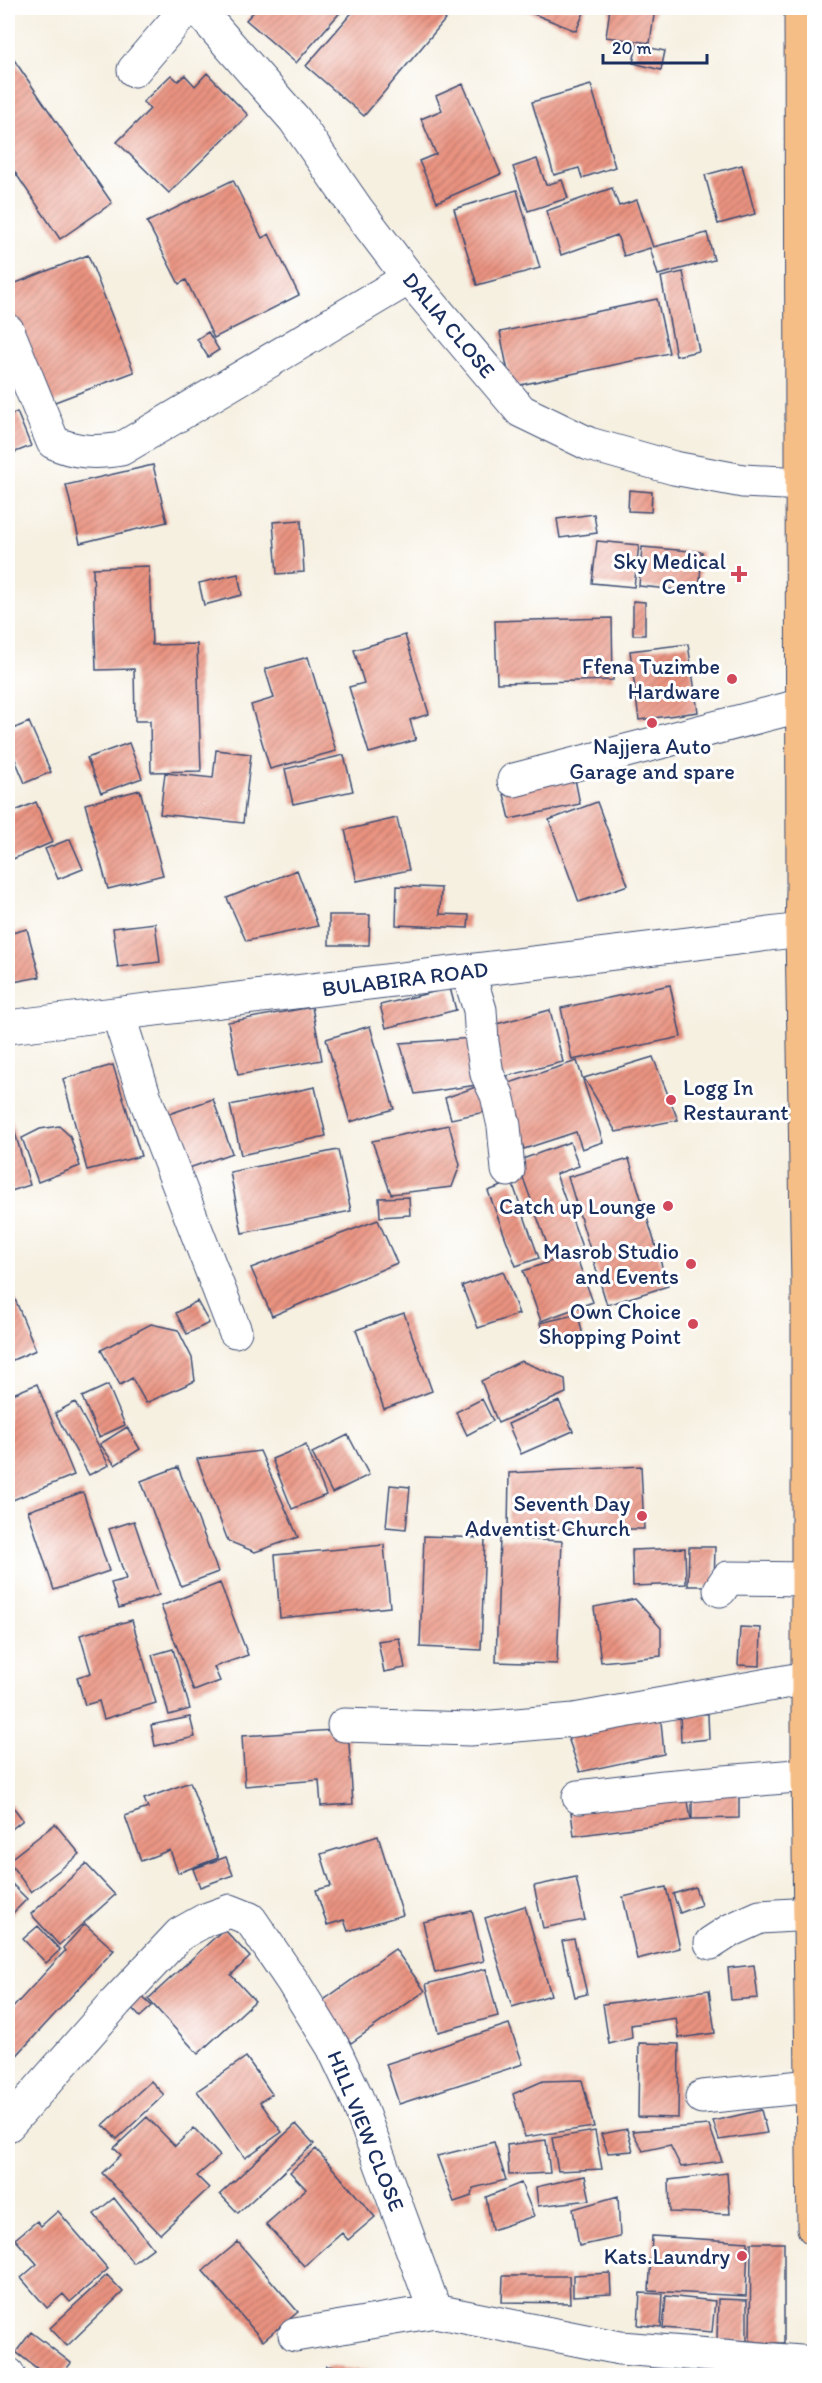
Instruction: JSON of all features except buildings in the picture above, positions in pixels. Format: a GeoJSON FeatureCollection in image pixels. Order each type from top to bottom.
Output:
{"type":"FeatureCollection","features":[{"type":"Feature","properties":{"kind":"main road"},"geometry":{"type":"LineString","coordinates":[[801,8],[809,157],[809,439],[803,484],[803,705],[809,888],[802,930],[810,1147],[812,1406],[807,1579],[807,1678],[814,2228]]}},
{"type":"Feature","properties":{"kind":"street"},"geometry":{"type":"LineString","coordinates":[[134,70],[187,8]]}},
{"type":"Feature","properties":{"kind":"street","name":"DALIA CLOSE"},"geometry":{"type":"LineString","coordinates":[[197,8],[295,120],[356,208],[409,278],[521,411],[589,444],[674,468],[743,481],[803,484]]}},
{"type":"Feature","properties":{"kind":"street"},"geometry":{"type":"LineString","coordinates":[[8,331],[53,442],[68,450],[97,453],[121,449],[409,278]]}},
{"type":"Feature","properties":{"kind":"street"},"geometry":{"type":"LineString","coordinates":[[514,780],[803,705]]}},
{"type":"Feature","properties":{"kind":"street","name":"BULABIRA ROAD"},"geometry":{"type":"LineString","coordinates":[[8,1027],[802,930]]}},
{"type":"Feature","properties":{"kind":"street"},"geometry":{"type":"LineString","coordinates":[[468,971],[480,1010],[487,1074],[497,1095],[504,1126],[508,1170]]}},
{"type":"Feature","properties":{"kind":"street"},"geometry":{"type":"LineString","coordinates":[[118,1014],[144,1095],[234,1331]]}},
{"type":"Feature","properties":{"kind":"street"},"geometry":{"type":"LineString","coordinates":[[720,1590],[728,1578],[807,1579]]}},
{"type":"Feature","properties":{"kind":"street"},"geometry":{"type":"LineString","coordinates":[[344,1725],[470,1729],[574,1720],[807,1678]]}},
{"type":"Feature","properties":{"kind":"street"},"geometry":{"type":"LineString","coordinates":[[579,1797],[664,1787],[808,1775]]}},
{"type":"Feature","properties":{"kind":"street","name":"HILL VIEW CLOSE"},"geometry":{"type":"LineString","coordinates":[[8,2125],[116,2002],[180,1934],[205,1920],[230,1911],[250,1919],[294,1982],[333,2047],[356,2096],[435,2311]]}},
{"type":"Feature","properties":{"kind":"street"},"geometry":{"type":"LineString","coordinates":[[711,1943],[731,1930],[760,1917],[810,1914]]}},
{"type":"Feature","properties":{"kind":"street"},"geometry":{"type":"LineString","coordinates":[[702,2097],[812,2086]]}},
{"type":"Feature","properties":{"kind":"street"},"geometry":{"type":"LineString","coordinates":[[295,2335],[435,2311],[620,2348],[814,2363]]}},
{"type":"Feature","properties":{"kind":"place","name":"Sky Medical Centre"},"geometry":{"type":"Point","coordinates":[739,574]}},
{"type":"Feature","properties":{"kind":"place","name":"Ffena Tuzimbe Hardware"},"geometry":{"type":"Point","coordinates":[732,679]}},
{"type":"Feature","properties":{"kind":"place","name":"Najjera Auto Garage and spare"},"geometry":{"type":"Point","coordinates":[652,723]}},
{"type":"Feature","properties":{"kind":"place","name":"Logg In Restaurant"},"geometry":{"type":"Point","coordinates":[671,1100]}},
{"type":"Feature","properties":{"kind":"place","name":"Catch up Lounge"},"geometry":{"type":"Point","coordinates":[668,1206]}},
{"type":"Feature","properties":{"kind":"place","name":"Masrob Studio and Events"},"geometry":{"type":"Point","coordinates":[691,1264]}},
{"type":"Feature","properties":{"kind":"place","name":"Own Choice Shopping Point"},"geometry":{"type":"Point","coordinates":[693,1324]}},
{"type":"Feature","properties":{"kind":"place","name":"Seventh Day Adventist Church"},"geometry":{"type":"Point","coordinates":[642,1516]}},
{"type":"Feature","properties":{"kind":"place","name":"Kats.Laundry"},"geometry":{"type":"Point","coordinates":[742,2256]}}]}
